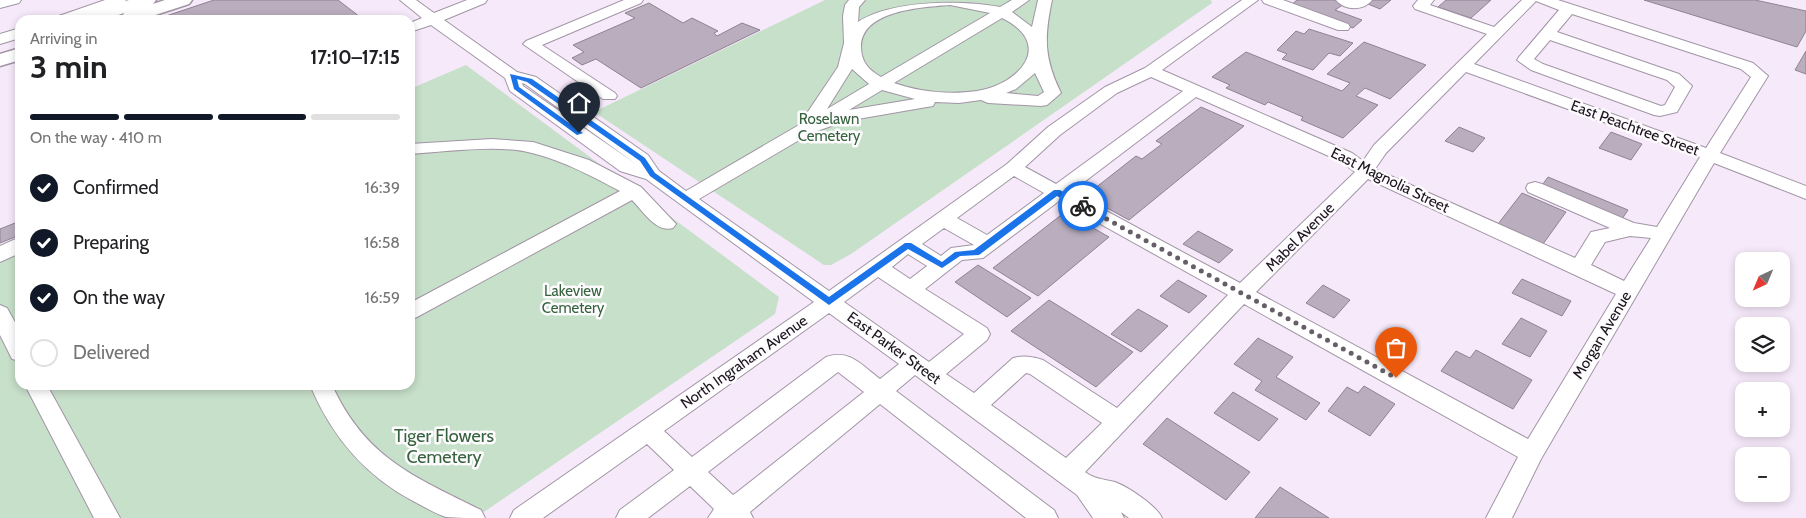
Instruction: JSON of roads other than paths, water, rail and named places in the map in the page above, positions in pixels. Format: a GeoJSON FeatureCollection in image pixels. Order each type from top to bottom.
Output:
{"type":"FeatureCollection","features":[{"type":"Feature","properties":{"kind":"main road"},"geometry":{"type":"LineString","coordinates":[[99,15],[147,0]]}},
{"type":"Feature","properties":{"kind":"main road"},"geometry":{"type":"LineString","coordinates":[[121,7],[183,0]]}},
{"type":"Feature","properties":{"kind":"main road"},"geometry":{"type":"LineString","coordinates":[[0,48],[15,43]]}},
{"type":"Feature","properties":{"kind":"main road"},"geometry":{"type":"LineString","coordinates":[[0,60],[15,56]]}},
{"type":"Feature","properties":{"kind":"street"},"geometry":{"type":"LineString","coordinates":[[0,4],[14,0]]}},
{"type":"Feature","properties":{"kind":"street","name":"East Parker Street"},"geometry":{"type":"LineString","coordinates":[[407,0],[512,76],[516,88],[626,168],[652,175],[1077,480],[1105,514],[1111,518]]}},
{"type":"Feature","properties":{"kind":"street"},"geometry":{"type":"LineString","coordinates":[[415,26],[480,0]]}},
{"type":"Feature","properties":{"kind":"street"},"geometry":{"type":"LineString","coordinates":[[609,96],[531,44],[636,0]]}},
{"type":"Feature","properties":{"kind":"street"},"geometry":{"type":"LineString","coordinates":[[805,128],[846,68],[852,43],[860,28],[875,16],[896,7],[922,2],[950,1],[977,5],[1002,12],[1020,23],[1032,36],[1044,75],[1053,93],[1041,101],[1009,98],[929,97],[912,94],[881,84],[863,72],[854,58],[852,43],[850,16],[852,5],[858,0]]}},
{"type":"Feature","properties":{"kind":"street"},"geometry":{"type":"LineString","coordinates":[[686,199],[1022,0]]}},
{"type":"Feature","properties":{"kind":"street"},"geometry":{"type":"LineString","coordinates":[[805,128],[844,116],[916,103],[983,94],[1006,87],[1024,76],[1034,64],[1037,50],[1037,35],[1045,0]]}},
{"type":"Feature","properties":{"kind":"street"},"geometry":{"type":"LineString","coordinates":[[1269,0],[1287,3],[1343,27]]}},
{"type":"Feature","properties":{"kind":"street"},"geometry":{"type":"LineString","coordinates":[[1427,0],[1420,6],[1496,33]]}},
{"type":"Feature","properties":{"kind":"street","name":"Mabel Avenue"},"geometry":{"type":"LineString","coordinates":[[1077,480],[1118,421],[1242,294],[1359,179],[1380,149],[1530,0]]}},
{"type":"Feature","properties":{"kind":"street"},"geometry":{"type":"LineString","coordinates":[[1543,0],[1568,8],[1525,60],[1537,67],[1660,111],[1670,108],[1684,86],[1673,76],[1547,34]]}},
{"type":"Feature","properties":{"kind":"street","name":"North Ingraham Avenue"},"geometry":{"type":"LineString","coordinates":[[523,518],[878,267],[1013,168],[1070,136],[1126,96],[1151,71],[1246,1]]}},
{"type":"Feature","properties":{"kind":"street"},"geometry":{"type":"LineString","coordinates":[[84,15],[121,7]]}},
{"type":"Feature","properties":{"kind":"street","name":"Morgan Avenue"},"geometry":{"type":"LineString","coordinates":[[1499,518],[1532,453],[1710,155],[1760,76],[1747,66],[1568,8]]}},
{"type":"Feature","properties":{"kind":"street"},"geometry":{"type":"LineString","coordinates":[[0,40],[15,35]]}},
{"type":"Feature","properties":{"kind":"street","name":"East Peachtree Street"},"geometry":{"type":"LineString","coordinates":[[1464,66],[1710,155],[1806,193]]}},
{"type":"Feature","properties":{"kind":"street","name":"East Magnolia Street"},"geometry":{"type":"LineString","coordinates":[[1151,71],[1346,157],[1365,170],[1629,291]]}},
{"type":"Feature","properties":{"kind":"street"},"geometry":{"type":"LineString","coordinates":[[912,289],[958,254],[976,253],[1194,90]]}},
{"type":"Feature","properties":{"kind":"street"},"geometry":{"type":"LineString","coordinates":[[415,149],[492,144],[533,147],[583,164],[634,191],[666,224]]}},
{"type":"Feature","properties":{"kind":"street"},"geometry":{"type":"LineString","coordinates":[[1013,168],[1532,453]]}},
{"type":"Feature","properties":{"kind":"street"},"geometry":{"type":"LineString","coordinates":[[1535,188],[1630,229]]}},
{"type":"Feature","properties":{"kind":"street"},"geometry":{"type":"LineString","coordinates":[[415,306],[634,191]]}},
{"type":"Feature","properties":{"kind":"street"},"geometry":{"type":"LineString","coordinates":[[944,219],[988,244]]}},
{"type":"Feature","properties":{"kind":"street"},"geometry":{"type":"LineString","coordinates":[[1579,268],[1598,237],[1630,229],[1649,230],[1662,235]]}},
{"type":"Feature","properties":{"kind":"street"},"geometry":{"type":"LineString","coordinates":[[908,245],[942,266]]}},
{"type":"Feature","properties":{"kind":"street"},"geometry":{"type":"LineString","coordinates":[[0,255],[15,247]]}},
{"type":"Feature","properties":{"kind":"street"},"geometry":{"type":"LineString","coordinates":[[648,430],[691,471],[731,515],[745,501],[880,392],[979,334],[878,267]]}},
{"type":"Feature","properties":{"kind":"street"},"geometry":{"type":"LineString","coordinates":[[0,313],[15,343]]}},
{"type":"Feature","properties":{"kind":"street"},"geometry":{"type":"LineString","coordinates":[[629,518],[834,363],[841,362],[1045,518]]}},
{"type":"Feature","properties":{"kind":"street"},"geometry":{"type":"LineString","coordinates":[[975,406],[1021,364],[1035,366],[1118,421]]}},
{"type":"Feature","properties":{"kind":"street"},"geometry":{"type":"LineString","coordinates":[[39,390],[107,518]]}},
{"type":"Feature","properties":{"kind":"street"},"geometry":{"type":"LineString","coordinates":[[323,390],[329,406],[360,450],[401,482],[472,518]]}},
{"type":"Feature","properties":{"kind":"street","name":"East Parker Street"},"geometry":{"type":"LineString","coordinates":[[1077,480],[1114,493],[1149,518]]}},
{"type":"Feature","properties":{"kind":"park label","name":"Roselawn Cemetery"},"geometry":{"type":"Point","coordinates":[829,128]}},
{"type":"Feature","properties":{"kind":"park label","name":"Lakeview Cemetery"},"geometry":{"type":"Point","coordinates":[573,300]}},
{"type":"Feature","properties":{"kind":"park label","name":"Tiger Flowers Cemetery"},"geometry":{"type":"Point","coordinates":[444,446]}}]}
